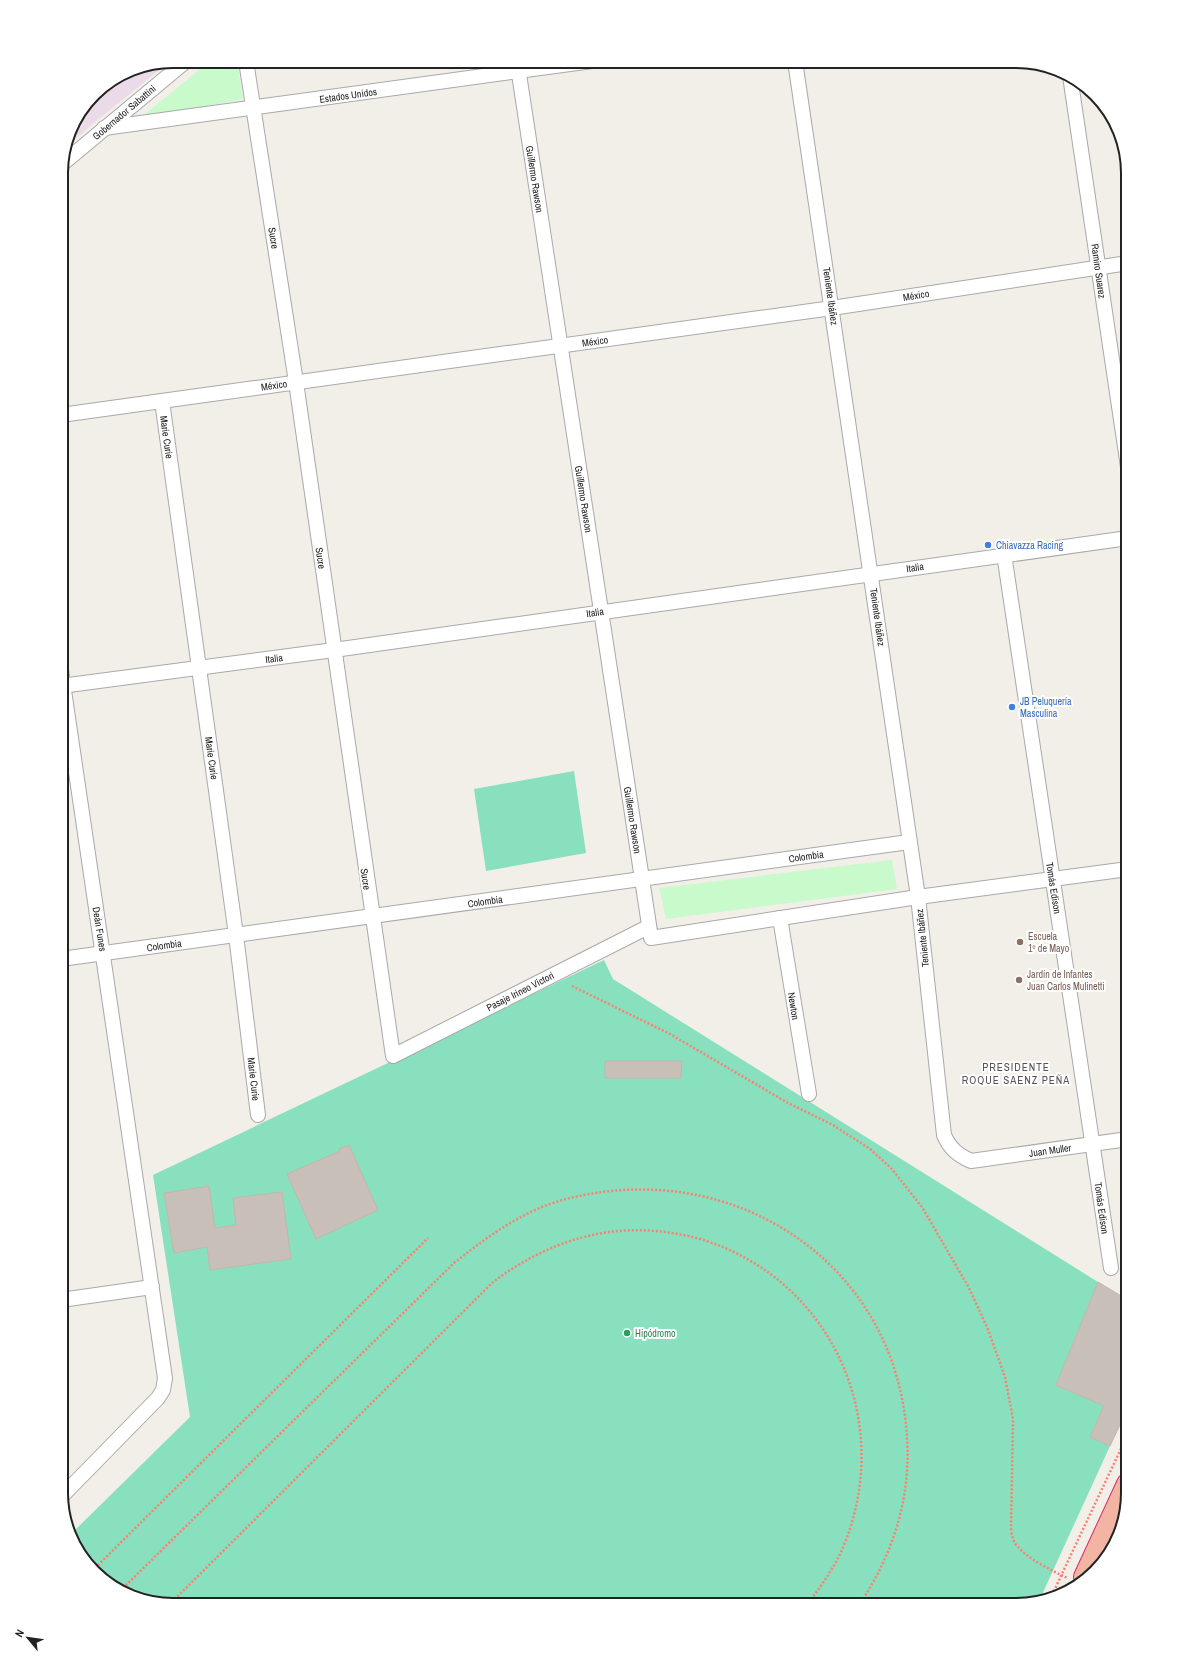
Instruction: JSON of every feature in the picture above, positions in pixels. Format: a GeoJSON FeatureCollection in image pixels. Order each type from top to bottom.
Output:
{"type":"FeatureCollection","features":[{"type":"Feature","properties":{"kind":"highway"},"geometry":{"type":"LineString","coordinates":[[1082,1574],[1118,1514]]}},
{"type":"Feature","properties":{"kind":"street","name":"Gobernador Sabattini"},"geometry":{"type":"LineString","coordinates":[[69,158],[177,68]]}},
{"type":"Feature","properties":{"kind":"street","name":"Sucre"},"geometry":{"type":"LineString","coordinates":[[247,68],[296,382],[393,1056]]}},
{"type":"Feature","properties":{"kind":"street","name":"Estados Unidos"},"geometry":{"type":"LineString","coordinates":[[104,128],[254,109],[506,68]]}},
{"type":"Feature","properties":{"kind":"street","name":"Guillermo Rawson"},"geometry":{"type":"LineString","coordinates":[[518,68],[650,932]]}},
{"type":"Feature","properties":{"kind":"street","name":"Teniente Ibáñez"},"geometry":{"type":"LineString","coordinates":[[796,68],[872,573],[918,897],[944,1135],[948,1145],[957,1155],[971,1161]]}},
{"type":"Feature","properties":{"kind":"street","name":"Ramiro Suarez"},"geometry":{"type":"LineString","coordinates":[[1071,84],[1121,419]]}},
{"type":"Feature","properties":{"kind":"street","name":"México"},"geometry":{"type":"LineString","coordinates":[[68,414],[832,308],[1121,264]]}},
{"type":"Feature","properties":{"kind":"street","name":"Marie Curie"},"geometry":{"type":"LineString","coordinates":[[162,401],[200,667],[236,935],[258,1115]]}},
{"type":"Feature","properties":{"kind":"street","name":"Italia"},"geometry":{"type":"LineString","coordinates":[[68,685],[334,650],[1004,554],[1121,539]]}},
{"type":"Feature","properties":{"kind":"street","name":"Tomás Edison"},"geometry":{"type":"LineString","coordinates":[[1004,554],[1111,1268]]}},
{"type":"Feature","properties":{"kind":"street","name":"Deán Funes"},"geometry":{"type":"LineString","coordinates":[[68,724],[104,953],[166,1378],[163,1390],[158,1398],[68,1490]]}},
{"type":"Feature","properties":{"kind":"street","name":"Colombia"},"geometry":{"type":"LineString","coordinates":[[68,958],[910,842]]}},
{"type":"Feature","properties":{"kind":"street"},"geometry":{"type":"LineString","coordinates":[[650,932],[780,918],[918,897],[1121,870]]}},
{"type":"Feature","properties":{"kind":"street","name":"Newton"},"geometry":{"type":"LineString","coordinates":[[780,918],[809,1094]]}},
{"type":"Feature","properties":{"kind":"street","name":"Pasaje Irineo Victori"},"geometry":{"type":"LineString","coordinates":[[393,1056],[650,932]]}},
{"type":"Feature","properties":{"kind":"street","name":"Juan Muller"},"geometry":{"type":"LineString","coordinates":[[971,1161],[1121,1140]]}},
{"type":"Feature","properties":{"kind":"street"},"geometry":{"type":"LineString","coordinates":[[68,1299],[152,1287]]}},
{"type":"Feature","properties":{"kind":"path"},"geometry":{"type":"LineString","coordinates":[[572,986],[670,1034],[788,1103],[833,1125],[870,1149],[891,1168],[922,1207],[970,1288],[987,1327],[1005,1377],[1013,1419],[1011,1530],[1014,1541],[1018,1548],[1062,1575],[1076,1578]]}},
{"type":"Feature","properties":{"kind":"path"},"geometry":{"type":"LineString","coordinates":[[125,1586],[454,1263],[477,1245],[502,1227],[528,1213],[559,1201],[616,1191],[646,1189],[675,1190],[704,1195],[760,1215],[785,1229],[809,1246],[841,1276],[868,1312],[882,1337],[894,1364],[902,1393],[907,1429],[907,1480],[897,1530],[882,1568],[863,1598]]}},
{"type":"Feature","properties":{"kind":"path"},"geometry":{"type":"LineString","coordinates":[[176,1598],[493,1282],[519,1263],[560,1244],[604,1233],[636,1230],[662,1231],[712,1243],[736,1253],[758,1265],[779,1280],[815,1317],[830,1338],[842,1362],[851,1386],[861,1430],[862,1462],[860,1488],[855,1513],[844,1546],[828,1576],[812,1598]]}},
{"type":"Feature","properties":{"kind":"path"},"geometry":{"type":"LineString","coordinates":[[98,1565],[428,1238]]}},
{"type":"Feature","properties":{"kind":"path"},"geometry":{"type":"LineString","coordinates":[[1054,1591],[1121,1451]]}},
{"type":"Feature","properties":{"kind":"shaded area"},"geometry":{"type":"Polygon","coordinates":[[[160,69],[74,140],[82,121],[90,109],[104,94],[121,82],[133,76],[160,69]]]}},
{"type":"Feature","properties":{"kind":"green space"},"geometry":{"type":"Polygon","coordinates":[[[201,68],[238,68],[243,99],[138,120],[201,68]]]}},
{"type":"Feature","properties":{"kind":"green space"},"geometry":{"type":"Polygon","coordinates":[[[574,771],[586,853],[486,871],[474,789],[574,771]]]}},
{"type":"Feature","properties":{"kind":"green space"},"geometry":{"type":"Polygon","coordinates":[[[892,860],[897,889],[666,919],[659,888],[892,860]]]}},
{"type":"Feature","properties":{"kind":"green space","name":"Hipódromo"},"geometry":{"type":"Polygon","coordinates":[[[604,960],[613,979],[1098,1282],[1056,1385],[1104,1406],[1090,1437],[1110,1446],[1042,1594],[1029,1597],[166,1598],[153,1596],[133,1590],[109,1576],[90,1557],[75,1530],[190,1417],[153,1175],[604,960]]]}},
{"type":"Feature","properties":{"kind":"building"},"geometry":{"type":"Polygon","coordinates":[[[605,1061],[682,1061],[681,1078],[605,1078],[605,1061]]]}},
{"type":"Feature","properties":{"kind":"building"},"geometry":{"type":"Polygon","coordinates":[[[349,1145],[378,1210],[316,1239],[287,1174],[340,1151],[339,1149],[349,1145]]]}},
{"type":"Feature","properties":{"kind":"building"},"geometry":{"type":"Polygon","coordinates":[[[209,1186],[215,1228],[236,1225],[233,1198],[282,1192],[291,1259],[210,1270],[207,1247],[174,1253],[164,1193],[209,1186]]]}},
{"type":"Feature","properties":{"kind":"building"},"geometry":{"type":"Polygon","coordinates":[[[1098,1282],[1121,1296],[1121,1423],[1110,1446],[1090,1437],[1104,1406],[1056,1385],[1098,1282]]]}},
{"type":"Feature","properties":{"kind":"place","name":"Chiavazza Racing"},"geometry":{"type":"Point","coordinates":[988,545]}},
{"type":"Feature","properties":{"kind":"place","name":"JB Peluquería Masculina"},"geometry":{"type":"Point","coordinates":[1012,707]}},
{"type":"Feature","properties":{"kind":"place","name":"Escuela 1º de Mayo"},"geometry":{"type":"Point","coordinates":[1020,942]}},
{"type":"Feature","properties":{"kind":"place","name":"Jardín de Infantes Juan Carlos Mulinetti"},"geometry":{"type":"Point","coordinates":[1019,980]}},
{"type":"Feature","properties":{"kind":"place","name":"Hipódromo"},"geometry":{"type":"Point","coordinates":[627,1333]}},
{"type":"Feature","properties":{"kind":"district","name":"PRESIDENTE ROQUE SAENZ PEÑA"},"geometry":{"type":"Point","coordinates":[1016,1073]}}]}
